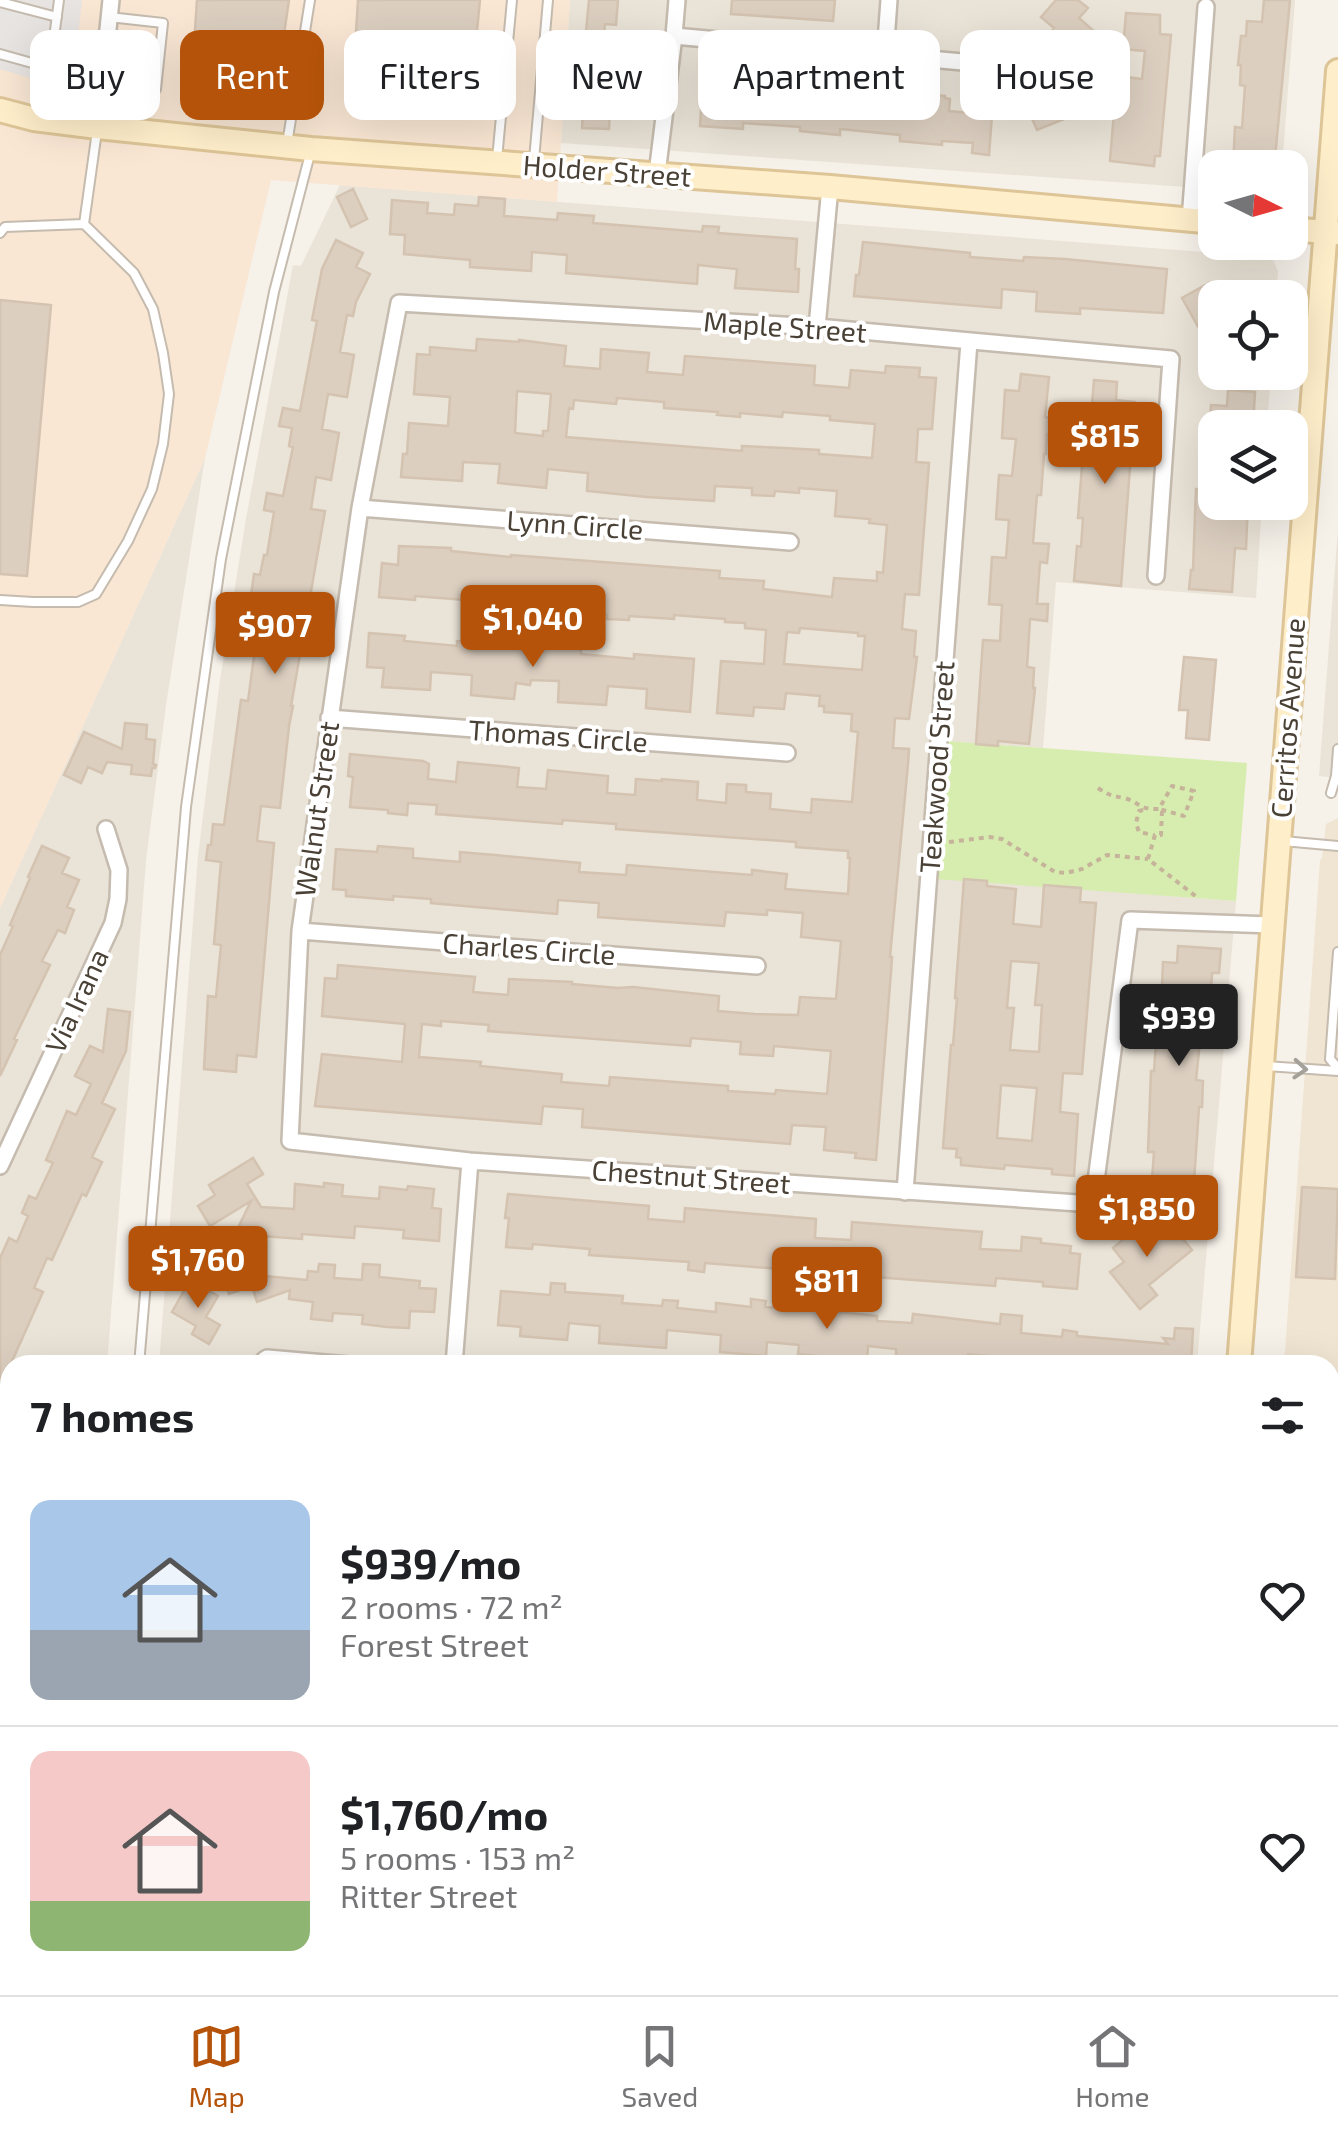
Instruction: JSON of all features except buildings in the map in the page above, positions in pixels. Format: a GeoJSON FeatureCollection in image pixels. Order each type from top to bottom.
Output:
{"type":"FeatureCollection","features":[{"type":"Feature","properties":{"kind":"main road","name":"Cerritos Avenue"},"geometry":{"type":"LineString","coordinates":[[1240,1355],[1279,841],[1332,233],[1338,71]]}},
{"type":"Feature","properties":{"kind":"main road","name":"Holder Street"},"geometry":{"type":"LineString","coordinates":[[0,110],[34,119],[311,150],[830,186],[1198,221]]}},
{"type":"Feature","properties":{"kind":"street"},"geometry":{"type":"LineString","coordinates":[[98,127],[111,0]]}},
{"type":"Feature","properties":{"kind":"street"},"geometry":{"type":"LineString","coordinates":[[674,30],[677,0]]}},
{"type":"Feature","properties":{"kind":"street"},"geometry":{"type":"LineString","coordinates":[[887,30],[889,0]]}},
{"type":"Feature","properties":{"kind":"street"},"geometry":{"type":"LineString","coordinates":[[1190,220],[1206,7]]}},
{"type":"Feature","properties":{"kind":"street"},"geometry":{"type":"LineString","coordinates":[[656,174],[663,120]]}},
{"type":"Feature","properties":{"kind":"street"},"geometry":{"type":"LineString","coordinates":[[817,328],[830,186]]}},
{"type":"Feature","properties":{"kind":"street","name":"Maple Street"},"geometry":{"type":"LineString","coordinates":[[399,303],[817,328],[1171,359],[1156,576]]}},
{"type":"Feature","properties":{"kind":"street","name":"Walnut Street"},"geometry":{"type":"LineString","coordinates":[[290,1141],[300,931],[360,508],[399,303]]}},
{"type":"Feature","properties":{"kind":"street","name":"Teakwood Street"},"geometry":{"type":"LineString","coordinates":[[905,1192],[969,342]]}},
{"type":"Feature","properties":{"kind":"street","name":"Lynn Circle"},"geometry":{"type":"LineString","coordinates":[[360,508],[790,542]]}},
{"type":"Feature","properties":{"kind":"street","name":"Thomas Circle"},"geometry":{"type":"LineString","coordinates":[[329,718],[787,753]]}},
{"type":"Feature","properties":{"kind":"street","name":"Via Irana"},"geometry":{"type":"LineString","coordinates":[[0,1166],[114,923],[119,870],[106,829]]}},
{"type":"Feature","properties":{"kind":"street","name":"Chestnut Street"},"geometry":{"type":"LineString","coordinates":[[290,1141],[470,1161],[1093,1204],[1130,920],[1273,925]]}},
{"type":"Feature","properties":{"kind":"street","name":"Charles Circle"},"geometry":{"type":"LineString","coordinates":[[300,931],[757,966]]}},
{"type":"Feature","properties":{"kind":"street"},"geometry":{"type":"LineString","coordinates":[[455,1355],[470,1161]]}},
{"type":"Feature","properties":{"kind":"lane"},"geometry":{"type":"LineString","coordinates":[[0,54],[50,68],[60,0]]}},
{"type":"Feature","properties":{"kind":"lane"},"geometry":{"type":"LineString","coordinates":[[286,147],[310,0]]}},
{"type":"Feature","properties":{"kind":"lane"},"geometry":{"type":"LineString","coordinates":[[496,163],[512,0]]}},
{"type":"Feature","properties":{"kind":"lane"},"geometry":{"type":"LineString","coordinates":[[534,166],[548,0]]}},
{"type":"Feature","properties":{"kind":"lane"},"geometry":{"type":"LineString","coordinates":[[0,2],[57,17]]}},
{"type":"Feature","properties":{"kind":"lane"},"geometry":{"type":"LineString","coordinates":[[109,17],[164,23],[160,56]]}},
{"type":"Feature","properties":{"kind":"lane"},"geometry":{"type":"LineString","coordinates":[[84,224],[98,127]]}},
{"type":"Feature","properties":{"kind":"lane"},"geometry":{"type":"LineString","coordinates":[[140,1355],[186,807],[199,712],[232,502],[274,292],[311,150]]}},
{"type":"Feature","properties":{"kind":"lane"},"geometry":{"type":"LineString","coordinates":[[0,600],[78,602],[96,594],[128,541],[152,489],[169,394],[152,309],[134,273],[84,224],[2,228]]}},
{"type":"Feature","properties":{"kind":"lane"},"geometry":{"type":"LineString","coordinates":[[1331,794],[1338,749]]}},
{"type":"Feature","properties":{"kind":"lane"},"geometry":{"type":"LineString","coordinates":[[1279,841],[1338,846]]}},
{"type":"Feature","properties":{"kind":"lane"},"geometry":{"type":"LineString","coordinates":[[1338,952],[1330,1059],[1338,1070]]}},
{"type":"Feature","properties":{"kind":"lane"},"geometry":{"type":"LineString","coordinates":[[1262,1066],[1338,1070]]}},
{"type":"Feature","properties":{"kind":"path"},"geometry":{"type":"LineString","coordinates":[[1143,810],[1139,811],[1136,823],[1139,832],[1161,835],[1160,810],[1172,786],[1194,791],[1184,816],[1160,810],[1143,810]]}},
{"type":"Feature","properties":{"kind":"path"},"geometry":{"type":"LineString","coordinates":[[1098,788],[1111,797],[1128,799],[1143,810]]}},
{"type":"Feature","properties":{"kind":"path"},"geometry":{"type":"LineString","coordinates":[[1148,858],[1154,835]]}},
{"type":"Feature","properties":{"kind":"path"},"geometry":{"type":"LineString","coordinates":[[949,842],[1002,839],[1054,872],[1066,873],[1107,855],[1148,858],[1198,898]]}},
{"type":"Feature","properties":{"kind":"shaded area"},"geometry":{"type":"Polygon","coordinates":[[[0,0],[570,0],[568,30],[536,30],[536,120],[562,120],[557,202],[271,180],[205,458],[0,908],[0,0]]]}},
{"type":"Feature","properties":{"kind":"shaded area"},"geometry":{"type":"Polygon","coordinates":[[[0,0],[82,0],[79,30],[30,30],[30,78],[0,69],[0,0]]]}},
{"type":"Feature","properties":{"kind":"shaded area"},"geometry":{"type":"Polygon","coordinates":[[[570,0],[1295,0],[1283,150],[1198,150],[1198,188],[561,143],[562,120],[678,120],[678,30],[568,30],[570,0]]]}},
{"type":"Feature","properties":{"kind":"shaded area"},"geometry":{"type":"Polygon","coordinates":[[[340,185],[1198,252],[1198,260],[1274,261],[1277,280],[1198,280],[1198,390],[1270,390],[1268,410],[1198,410],[1198,520],[1261,520],[1256,598],[1056,582],[1043,748],[946,741],[936,878],[1236,901],[1198,1355],[160,1355],[198,856],[220,680],[293,265],[301,266],[340,185]]]}},
{"type":"Feature","properties":{"kind":"shaded area"},"geometry":{"type":"Polygon","coordinates":[[[205,458],[146,860],[108,1355],[0,1355],[0,908],[205,458]]]}},
{"type":"Feature","properties":{"kind":"shaded area"},"geometry":{"type":"Polygon","coordinates":[[[1338,529],[1338,778],[1319,776],[1338,529]]]}},
{"type":"Feature","properties":{"kind":"shaded area"},"geometry":{"type":"Polygon","coordinates":[[[1338,818],[1338,1355],[1285,1355],[1320,860],[1326,824],[1338,818]]]}},
{"type":"Feature","properties":{"kind":"green space"},"geometry":{"type":"Polygon","coordinates":[[[946,741],[1247,763],[1236,901],[935,879],[946,741]]]}}]}
